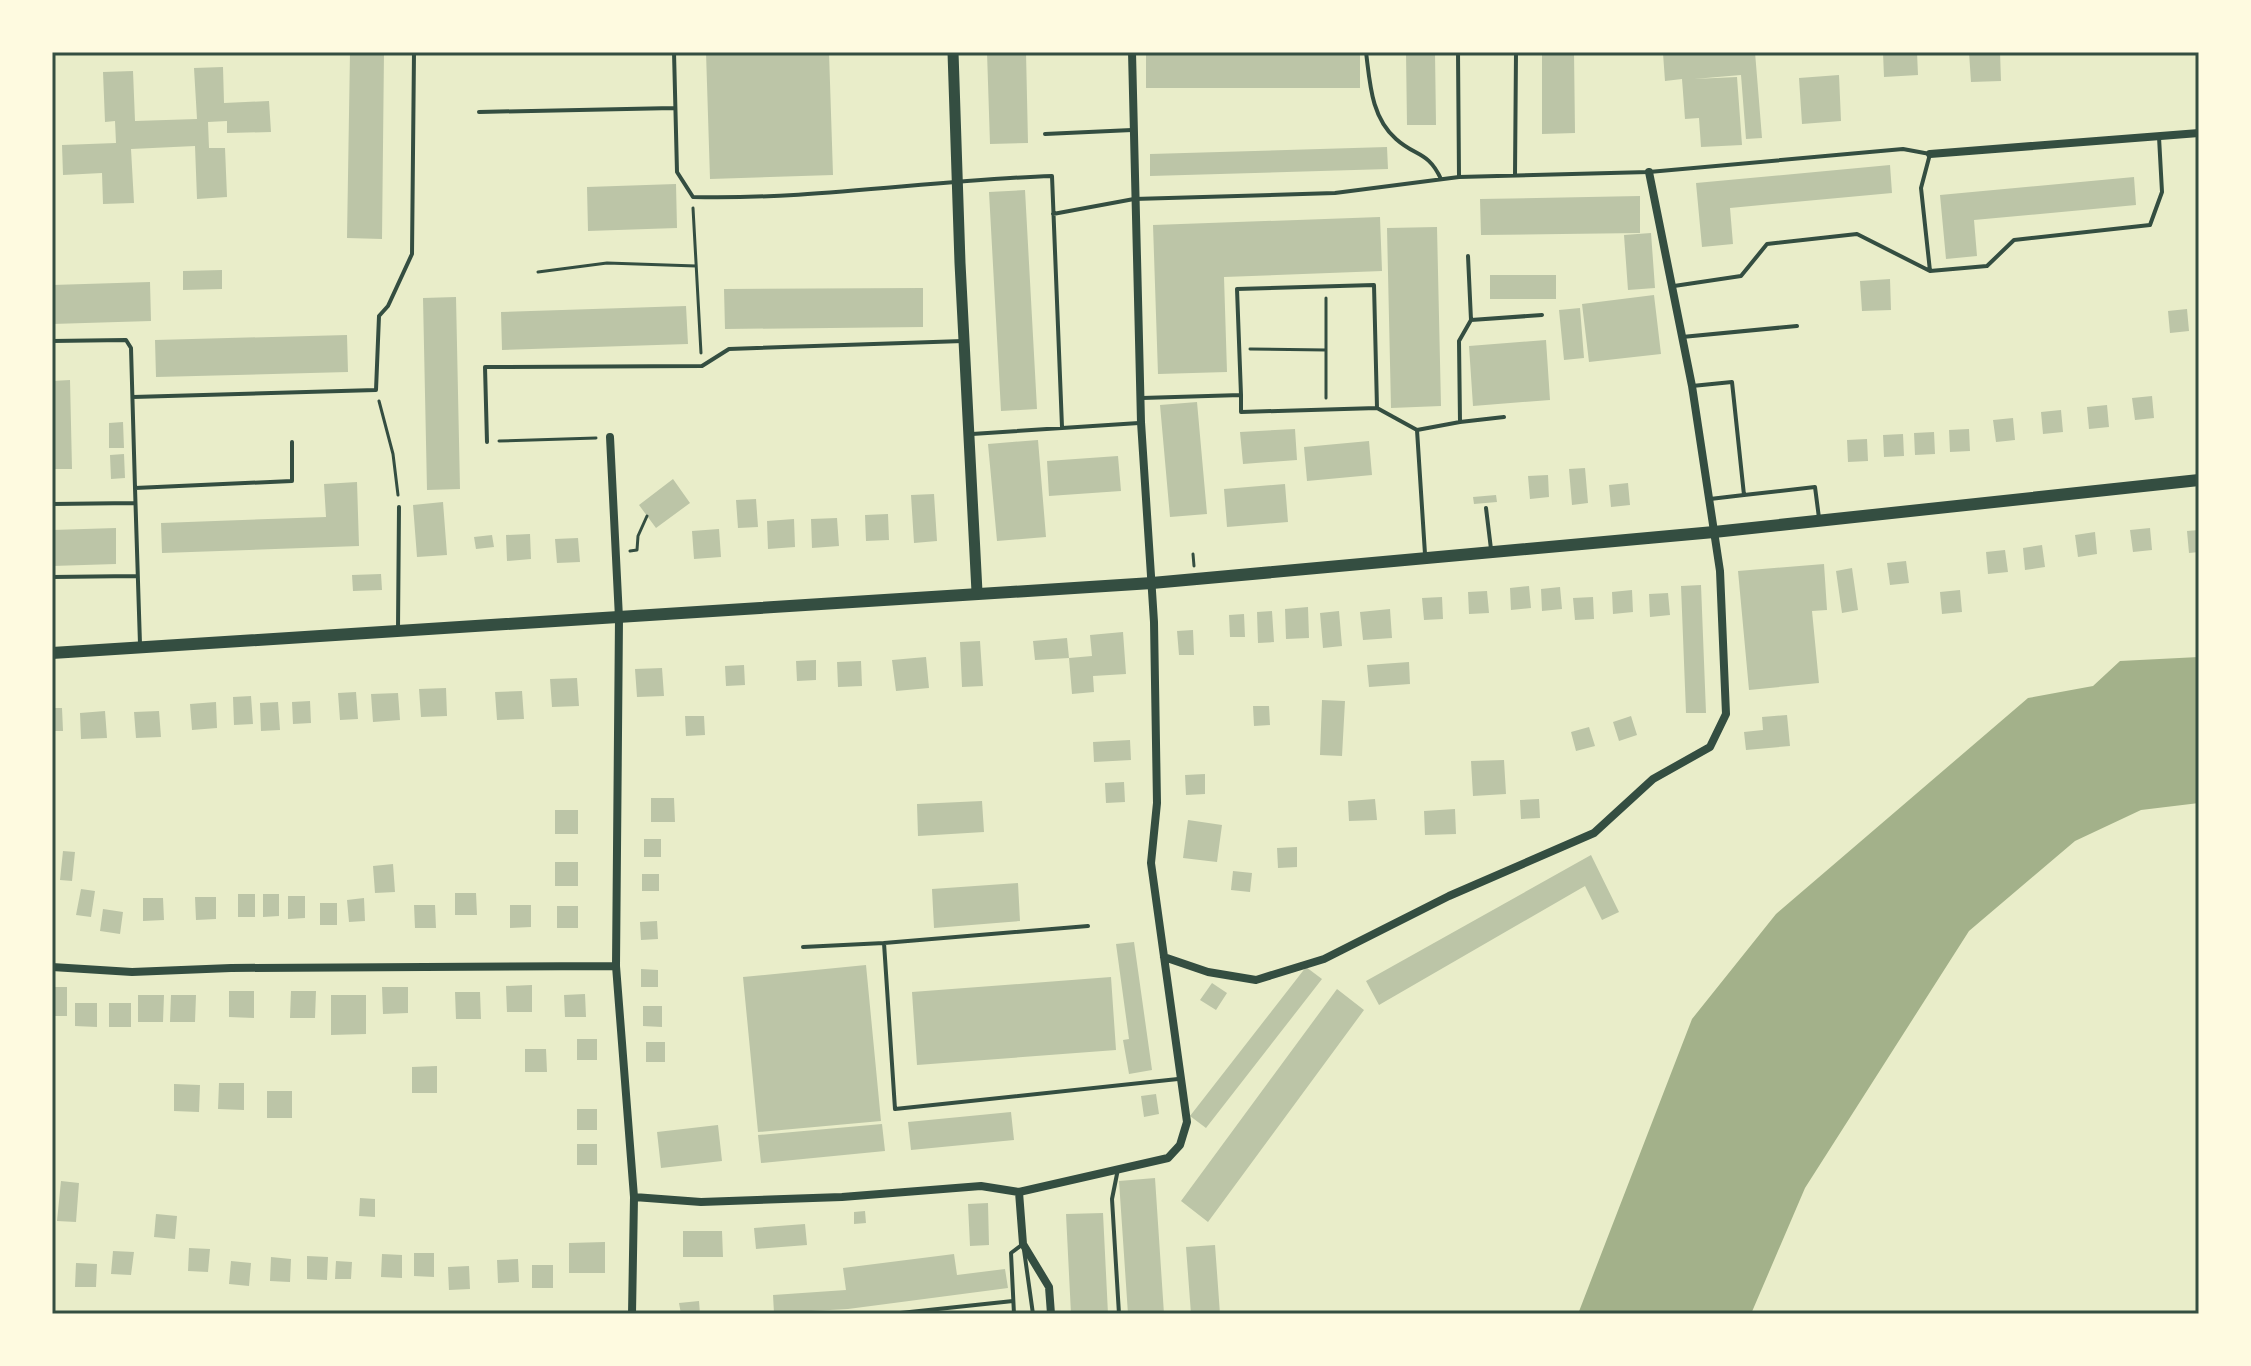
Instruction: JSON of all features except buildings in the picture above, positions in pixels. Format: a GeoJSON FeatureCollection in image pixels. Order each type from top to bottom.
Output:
{"type":"FeatureCollection","features":[{"type":"Feature","properties":{"kind":"main road"},"geometry":{"type":"LineString","coordinates":[[52,653],[1152,583],[1714,532],[2199,480]]}},
{"type":"Feature","properties":{"kind":"street"},"geometry":{"type":"LineString","coordinates":[[953,52],[956,179],[977,592]]}},
{"type":"Feature","properties":{"kind":"street"},"geometry":{"type":"LineString","coordinates":[[634,1197],[701,1202],[842,1197],[981,1186],[1019,1192],[1168,1158],[1180,1145],[1187,1122],[1178,1079],[1151,863],[1157,803],[1152,583],[1141,422],[1132,52]]}},
{"type":"Feature","properties":{"kind":"street"},"geometry":{"type":"LineString","coordinates":[[1930,154],[2199,133]]}},
{"type":"Feature","properties":{"kind":"street"},"geometry":{"type":"LineString","coordinates":[[1164,957],[1208,972],[1256,980],[1324,959],[1449,896],[1594,833],[1653,779],[1710,747],[1726,714],[1720,571],[1692,386],[1649,172]]}},
{"type":"Feature","properties":{"kind":"street"},"geometry":{"type":"LineString","coordinates":[[610,437],[619,618],[616,966],[634,1197],[632,1314]]}},
{"type":"Feature","properties":{"kind":"street"},"geometry":{"type":"LineString","coordinates":[[52,967],[132,972],[231,968],[616,966]]}},
{"type":"Feature","properties":{"kind":"street"},"geometry":{"type":"LineString","coordinates":[[1019,1192],[1023,1244],[1049,1287],[1051,1314]]}},
{"type":"Feature","properties":{"kind":"lane"},"geometry":{"type":"LineString","coordinates":[[133,397],[376,390],[379,316],[388,306],[412,254],[414,52]]}},
{"type":"Feature","properties":{"kind":"lane"},"geometry":{"type":"LineString","coordinates":[[674,52],[677,172],[693,197],[745,197],[917,185],[956,179],[1052,176],[1062,427]]}},
{"type":"Feature","properties":{"kind":"lane"},"geometry":{"type":"LineString","coordinates":[[1366,52],[1374,107],[1397,141],[1432,159],[1441,179]]}},
{"type":"Feature","properties":{"kind":"lane"},"geometry":{"type":"LineString","coordinates":[[1458,52],[1459,177]]}},
{"type":"Feature","properties":{"kind":"lane"},"geometry":{"type":"LineString","coordinates":[[1515,175],[1516,52]]}},
{"type":"Feature","properties":{"kind":"lane"},"geometry":{"type":"LineString","coordinates":[[479,112],[674,108]]}},
{"type":"Feature","properties":{"kind":"lane"},"geometry":{"type":"LineString","coordinates":[[1045,134],[1132,130]]}},
{"type":"Feature","properties":{"kind":"lane"},"geometry":{"type":"LineString","coordinates":[[1671,286],[1741,276],[1767,244],[1857,234],[1930,271],[1987,266],[2014,240],[2150,225],[2162,192],[2159,137]]}},
{"type":"Feature","properties":{"kind":"lane"},"geometry":{"type":"LineString","coordinates":[[1053,214],[1134,199],[1335,193],[1459,177],[1649,172],[1903,149],[1930,154],[1921,188],[1930,271]]}},
{"type":"Feature","properties":{"kind":"lane"},"geometry":{"type":"LineString","coordinates":[[1460,422],[1459,341],[1471,320],[1468,256]]}},
{"type":"Feature","properties":{"kind":"lane"},"geometry":{"type":"LineString","coordinates":[[1377,408],[1374,285],[1237,289],[1241,412],[1377,408],[1417,430],[1504,417]]}},
{"type":"Feature","properties":{"kind":"lane"},"geometry":{"type":"LineString","coordinates":[[1471,320],[1542,315]]}},
{"type":"Feature","properties":{"kind":"lane"},"geometry":{"type":"LineString","coordinates":[[1682,337],[1797,326]]}},
{"type":"Feature","properties":{"kind":"lane"},"geometry":{"type":"LineString","coordinates":[[52,341],[126,340],[131,348],[140,647]]}},
{"type":"Feature","properties":{"kind":"lane"},"geometry":{"type":"LineString","coordinates":[[487,442],[485,367],[702,366],[729,349],[965,341]]}},
{"type":"Feature","properties":{"kind":"lane"},"geometry":{"type":"LineString","coordinates":[[1692,386],[1732,382],[1744,495]]}},
{"type":"Feature","properties":{"kind":"lane"},"geometry":{"type":"LineString","coordinates":[[1142,398],[1241,395]]}},
{"type":"Feature","properties":{"kind":"lane"},"geometry":{"type":"LineString","coordinates":[[970,435],[1141,422]]}},
{"type":"Feature","properties":{"kind":"lane"},"geometry":{"type":"LineString","coordinates":[[1417,430],[1426,556]]}},
{"type":"Feature","properties":{"kind":"lane"},"geometry":{"type":"LineString","coordinates":[[135,488],[292,481],[292,442]]}},
{"type":"Feature","properties":{"kind":"lane"},"geometry":{"type":"LineString","coordinates":[[1710,499],[1815,487],[1819,521]]}},
{"type":"Feature","properties":{"kind":"lane"},"geometry":{"type":"LineString","coordinates":[[52,504],[135,503]]}},
{"type":"Feature","properties":{"kind":"lane"},"geometry":{"type":"LineString","coordinates":[[398,632],[399,507]]}},
{"type":"Feature","properties":{"kind":"lane"},"geometry":{"type":"LineString","coordinates":[[1486,508],[1491,551]]}},
{"type":"Feature","properties":{"kind":"lane"},"geometry":{"type":"LineString","coordinates":[[52,577],[136,576]]}},
{"type":"Feature","properties":{"kind":"lane"},"geometry":{"type":"LineString","coordinates":[[803,947],[1088,926]]}},
{"type":"Feature","properties":{"kind":"lane"},"geometry":{"type":"LineString","coordinates":[[884,943],[895,1109],[1178,1079]]}},
{"type":"Feature","properties":{"kind":"lane"},"geometry":{"type":"LineString","coordinates":[[1118,1167],[1112,1199],[1119,1314]]}},
{"type":"Feature","properties":{"kind":"lane"},"geometry":{"type":"LineString","coordinates":[[1014,1314],[1011,1253],[1023,1244],[1033,1314]]}},
{"type":"Feature","properties":{"kind":"lane"},"geometry":{"type":"LineString","coordinates":[[891,1314],[1013,1301]]}},
{"type":"Feature","properties":{"kind":"path"},"geometry":{"type":"LineString","coordinates":[[693,197],[702,366]]}},
{"type":"Feature","properties":{"kind":"path"},"geometry":{"type":"LineString","coordinates":[[538,272],[607,263],[696,266]]}},
{"type":"Feature","properties":{"kind":"path"},"geometry":{"type":"LineString","coordinates":[[1326,286],[1326,409]]}},
{"type":"Feature","properties":{"kind":"path"},"geometry":{"type":"LineString","coordinates":[[1239,349],[1326,350]]}},
{"type":"Feature","properties":{"kind":"path"},"geometry":{"type":"LineString","coordinates":[[376,390],[393,454],[399,507]]}},
{"type":"Feature","properties":{"kind":"path"},"geometry":{"type":"LineString","coordinates":[[487,442],[610,437]]}},
{"type":"Feature","properties":{"kind":"path"},"geometry":{"type":"LineString","coordinates":[[616,552],[637,550],[638,536],[647,516]]}},
{"type":"Feature","properties":{"kind":"shaded area"},"geometry":{"type":"Polygon","coordinates":[[[2199,657],[2199,803],[2141,810],[2075,841],[1969,931],[1805,1188],[1751,1314],[1578,1314],[1692,1019],[1776,914],[2028,698],[2093,686],[2120,661],[2199,657]]]}}]}
